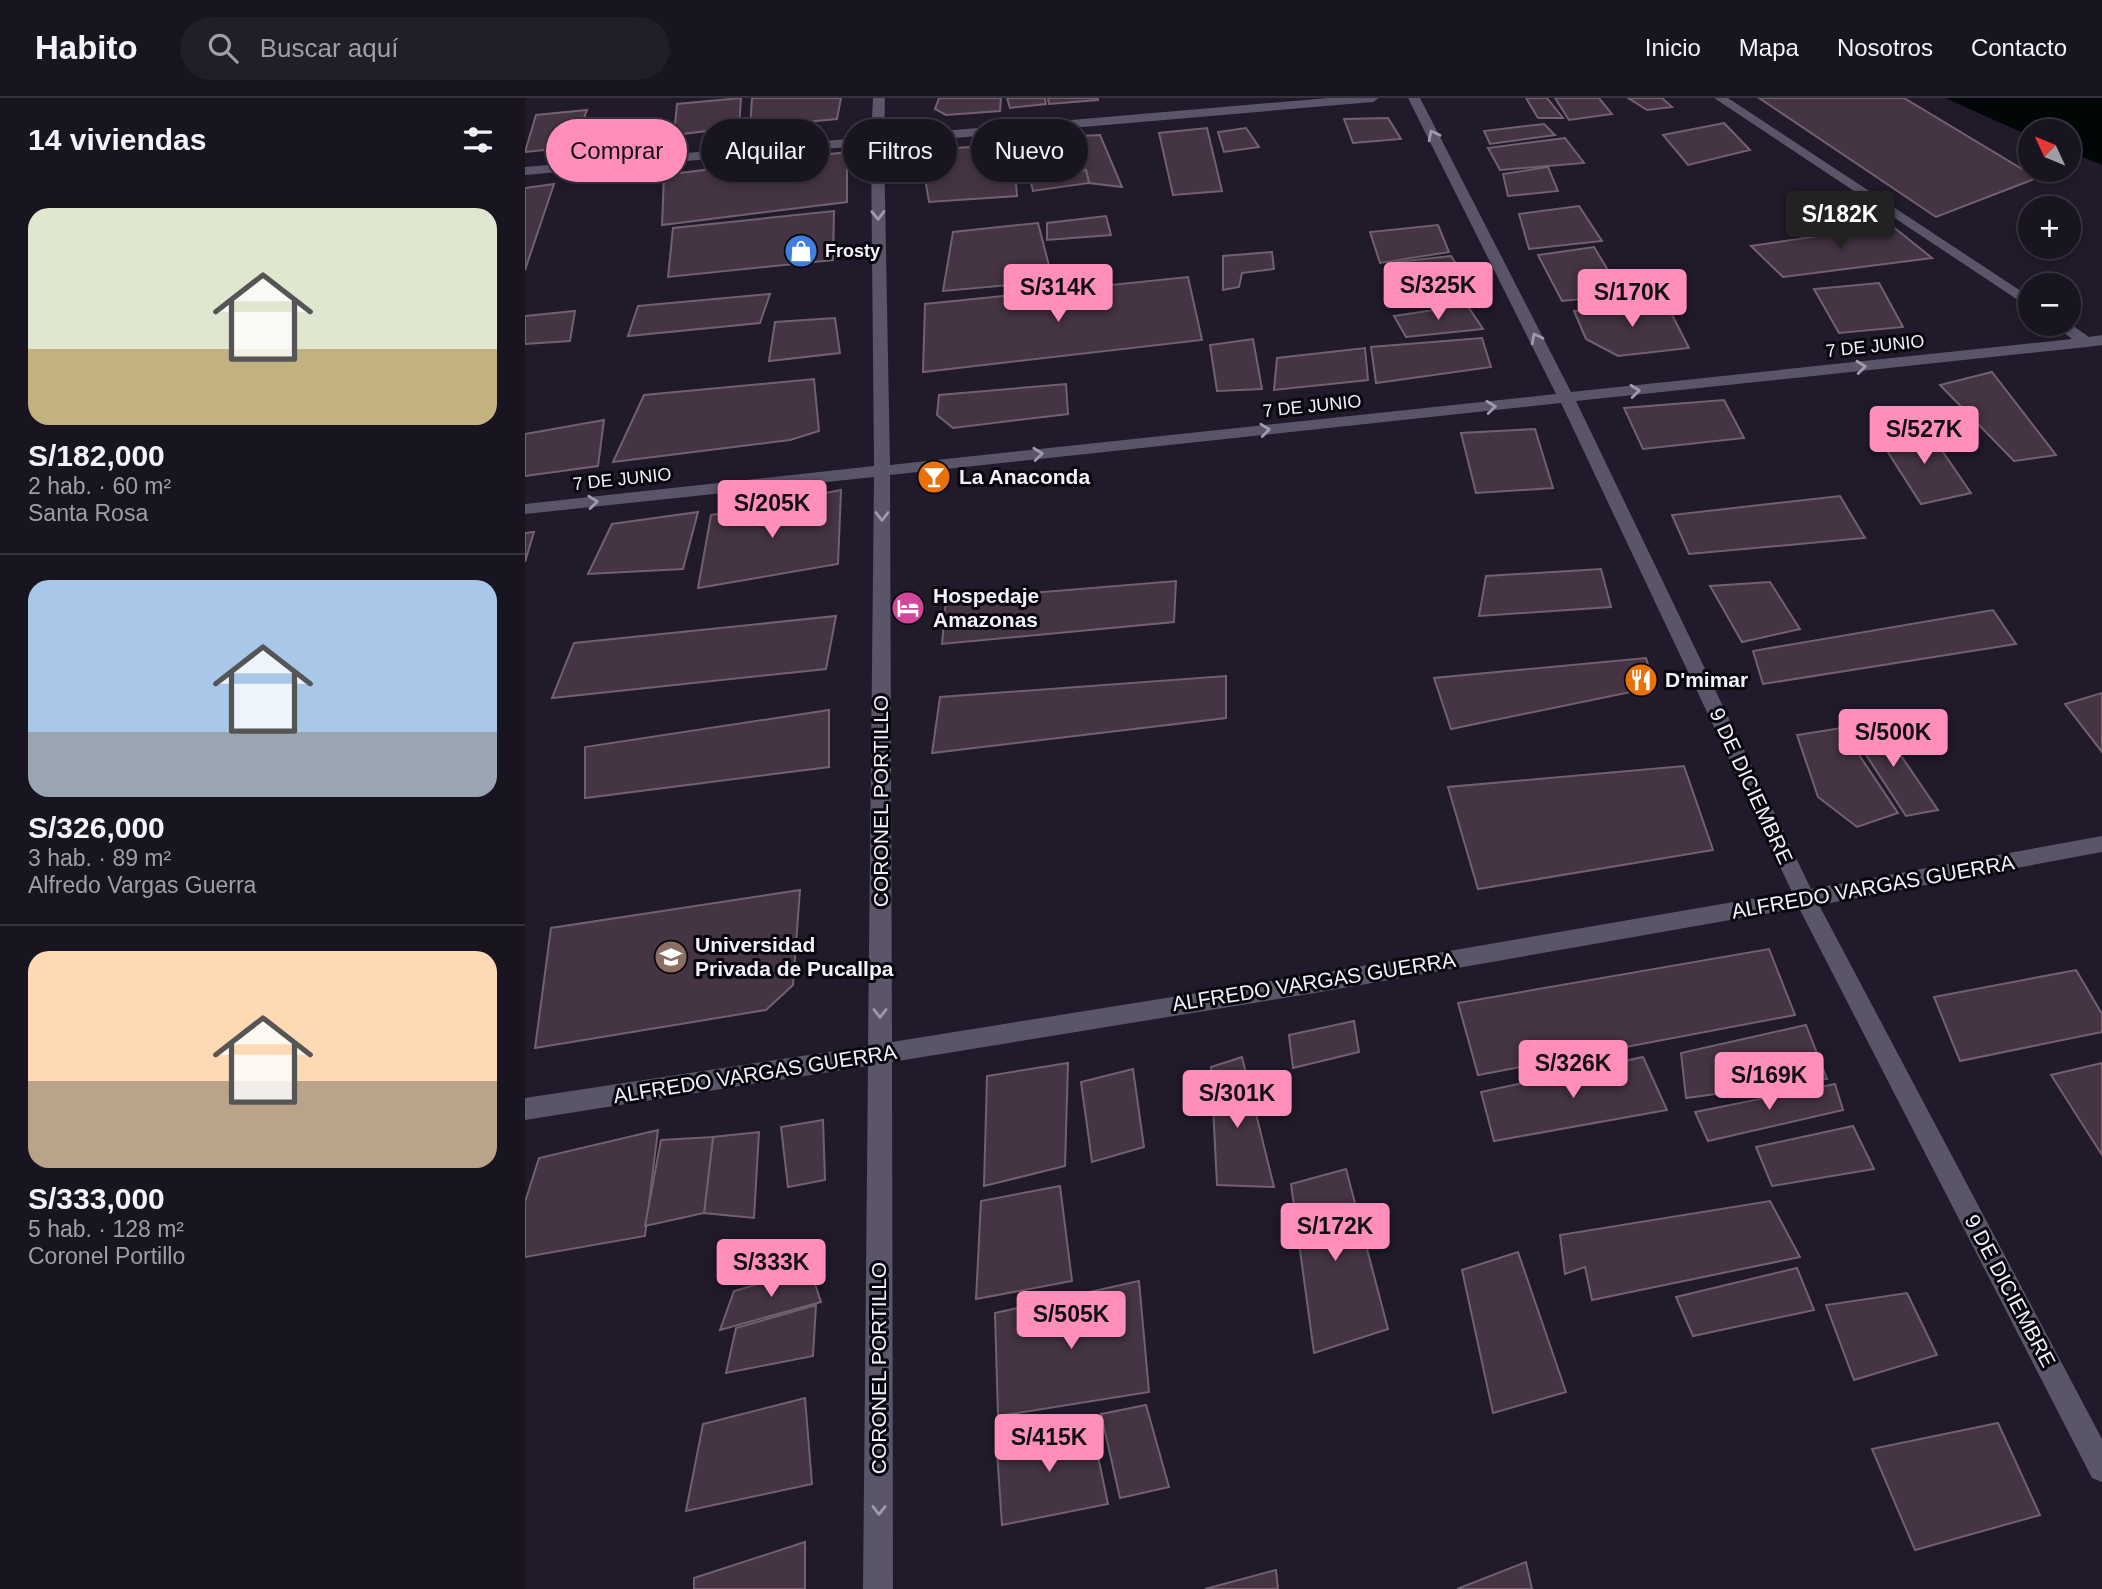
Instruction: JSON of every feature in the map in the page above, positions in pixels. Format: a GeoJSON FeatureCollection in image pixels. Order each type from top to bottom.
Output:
{"type":"FeatureCollection","features":[{"type":"Feature","properties":{"kind":"street","name":"CORONEL PORTILLO"},"geometry":{"type":"LineString","coordinates":[[878,119],[879,98]]}},
{"type":"Feature","properties":{"kind":"street"},"geometry":{"type":"LineString","coordinates":[[957,135],[1373,98]]}},
{"type":"Feature","properties":{"kind":"street","name":"9 DE DICIEMBRE"},"geometry":{"type":"LineString","coordinates":[[1414,98],[1567,399],[1806,900],[2102,1468]]}},
{"type":"Feature","properties":{"kind":"street"},"geometry":{"type":"LineString","coordinates":[[1720,98],[2018,296]]}},
{"type":"Feature","properties":{"kind":"street"},"geometry":{"type":"LineString","coordinates":[[525,171],[843,145]]}},
{"type":"Feature","properties":{"kind":"street","name":"CORONEL PORTILLO"},"geometry":{"type":"LineString","coordinates":[[878,182],[882,470],[878,1589]]}},
{"type":"Feature","properties":{"kind":"street","name":"7 DE JUNIO"},"geometry":{"type":"LineString","coordinates":[[525,509],[2094,341]]}},
{"type":"Feature","properties":{"kind":"street","name":"ALFREDO VARGAS GUERRA"},"geometry":{"type":"LineString","coordinates":[[525,1110],[879,1055],[1806,900],[2102,844]]}},
{"type":"Feature","properties":{"kind":"shaded area"},"geometry":{"type":"Polygon","coordinates":[[[1945,98],[2102,98],[2102,165],[2081,156],[2081,119],[2018,119],[2018,131],[1945,98]]]}},
{"type":"Feature","properties":{"kind":"building"},"geometry":{"type":"Polygon","coordinates":[[[741,98],[740,119],[701,119],[701,132],[687,133],[687,119],[676,119],[677,104],[741,98]]]}},
{"type":"Feature","properties":{"kind":"building"},"geometry":{"type":"Polygon","coordinates":[[[752,98],[841,98],[837,119],[751,119],[752,98]]]}},
{"type":"Feature","properties":{"kind":"building"},"geometry":{"type":"Polygon","coordinates":[[[939,98],[1001,98],[1000,111],[946,115],[935,109],[939,98]]]}},
{"type":"Feature","properties":{"kind":"building"},"geometry":{"type":"Polygon","coordinates":[[[1007,98],[1045,98],[1046,104],[1010,108],[1007,98]]]}},
{"type":"Feature","properties":{"kind":"building"},"geometry":{"type":"Polygon","coordinates":[[[1048,98],[1098,98],[1098,100],[1049,104],[1048,98]]]}},
{"type":"Feature","properties":{"kind":"building"},"geometry":{"type":"Polygon","coordinates":[[[1526,98],[1547,98],[1563,118],[1538,118],[1526,98]]]}},
{"type":"Feature","properties":{"kind":"building"},"geometry":{"type":"Polygon","coordinates":[[[1555,98],[1599,98],[1612,114],[1569,120],[1555,98]]]}},
{"type":"Feature","properties":{"kind":"building"},"geometry":{"type":"Polygon","coordinates":[[[1628,98],[1662,98],[1672,107],[1647,110],[1628,98]]]}},
{"type":"Feature","properties":{"kind":"building"},"geometry":{"type":"Polygon","coordinates":[[[1759,98],[1904,98],[2018,167],[2018,182],[2027,182],[1936,217],[1759,98]]]}},
{"type":"Feature","properties":{"kind":"building"},"geometry":{"type":"Polygon","coordinates":[[[587,110],[584,119],[546,119],[546,150],[525,152],[536,115],[587,110]]]}},
{"type":"Feature","properties":{"kind":"building"},"geometry":{"type":"Polygon","coordinates":[[[1388,118],[1401,139],[1353,143],[1344,119],[1388,118]]]}},
{"type":"Feature","properties":{"kind":"building"},"geometry":{"type":"Polygon","coordinates":[[[1724,123],[1750,150],[1688,165],[1663,135],[1724,123]]]}},
{"type":"Feature","properties":{"kind":"building"},"geometry":{"type":"Polygon","coordinates":[[[1544,124],[1555,135],[1490,144],[1484,131],[1544,124]]]}},
{"type":"Feature","properties":{"kind":"building"},"geometry":{"type":"Polygon","coordinates":[[[1207,128],[1222,191],[1173,195],[1159,133],[1207,128]]]}},
{"type":"Feature","properties":{"kind":"building"},"geometry":{"type":"Polygon","coordinates":[[[1246,128],[1259,147],[1224,152],[1218,132],[1246,128]]]}},
{"type":"Feature","properties":{"kind":"building"},"geometry":{"type":"Polygon","coordinates":[[[1100,135],[1122,187],[1089,183],[1088,136],[1100,135]]]}},
{"type":"Feature","properties":{"kind":"building"},"geometry":{"type":"Polygon","coordinates":[[[1565,138],[1584,163],[1500,170],[1488,148],[1565,138]]]}},
{"type":"Feature","properties":{"kind":"building"},"geometry":{"type":"Polygon","coordinates":[[[971,147],[971,182],[1016,182],[1017,196],[929,202],[926,182],[957,182],[957,148],[971,147]]]}},
{"type":"Feature","properties":{"kind":"building"},"geometry":{"type":"Polygon","coordinates":[[[843,153],[843,182],[847,182],[847,202],[662,225],[664,182],[687,182],[687,172],[701,170],[701,182],[829,182],[829,154],[843,153]]]}},
{"type":"Feature","properties":{"kind":"building"},"geometry":{"type":"Polygon","coordinates":[[[1548,167],[1558,191],[1508,196],[1503,174],[1548,167]]]}},
{"type":"Feature","properties":{"kind":"building"},"geometry":{"type":"Polygon","coordinates":[[[1088,179],[1089,183],[1033,191],[1031,182],[1088,182],[1088,179]]]}},
{"type":"Feature","properties":{"kind":"building"},"geometry":{"type":"Polygon","coordinates":[[[554,184],[525,270],[525,188],[554,184]]]}},
{"type":"Feature","properties":{"kind":"building"},"geometry":{"type":"Polygon","coordinates":[[[1579,206],[1602,241],[1529,249],[1519,214],[1579,206]]]}},
{"type":"Feature","properties":{"kind":"building"},"geometry":{"type":"Polygon","coordinates":[[[834,211],[833,260],[668,277],[673,228],[834,211]]]}},
{"type":"Feature","properties":{"kind":"building"},"geometry":{"type":"Polygon","coordinates":[[[1106,216],[1111,235],[1047,240],[1047,223],[1106,216]]]}},
{"type":"Feature","properties":{"kind":"building"},"geometry":{"type":"Polygon","coordinates":[[[1038,223],[1053,281],[943,291],[953,232],[1038,223]]]}},
{"type":"Feature","properties":{"kind":"building"},"geometry":{"type":"Polygon","coordinates":[[[1438,225],[1449,252],[1380,263],[1370,232],[1438,225]]]}},
{"type":"Feature","properties":{"kind":"building"},"geometry":{"type":"Polygon","coordinates":[[[1891,225],[1932,258],[1783,277],[1751,246],[1891,225]]]}},
{"type":"Feature","properties":{"kind":"building"},"geometry":{"type":"Polygon","coordinates":[[[1594,247],[1623,295],[1562,301],[1538,255],[1594,247]]]}},
{"type":"Feature","properties":{"kind":"building"},"geometry":{"type":"Polygon","coordinates":[[[1272,252],[1274,269],[1242,273],[1239,287],[1223,290],[1223,256],[1272,252]]]}},
{"type":"Feature","properties":{"kind":"building"},"geometry":{"type":"Polygon","coordinates":[[[1451,256],[1463,274],[1401,280],[1396,262],[1451,256]]]}},
{"type":"Feature","properties":{"kind":"building"},"geometry":{"type":"Polygon","coordinates":[[[1188,277],[1202,340],[923,372],[925,304],[1188,277]]]}},
{"type":"Feature","properties":{"kind":"building"},"geometry":{"type":"Polygon","coordinates":[[[1879,283],[1903,327],[1839,333],[1814,289],[1879,283]]]}},
{"type":"Feature","properties":{"kind":"building"},"geometry":{"type":"Polygon","coordinates":[[[770,294],[760,323],[628,336],[638,306],[770,294]]]}},
{"type":"Feature","properties":{"kind":"building"},"geometry":{"type":"Polygon","coordinates":[[[1665,301],[1689,348],[1618,356],[1586,339],[1574,311],[1665,301]]]}},
{"type":"Feature","properties":{"kind":"building"},"geometry":{"type":"Polygon","coordinates":[[[1467,305],[1483,329],[1406,337],[1394,316],[1467,305]]]}},
{"type":"Feature","properties":{"kind":"building"},"geometry":{"type":"Polygon","coordinates":[[[575,311],[570,341],[525,344],[525,316],[575,311]]]}},
{"type":"Feature","properties":{"kind":"building"},"geometry":{"type":"Polygon","coordinates":[[[835,318],[840,353],[769,361],[775,322],[835,318]]]}},
{"type":"Feature","properties":{"kind":"building"},"geometry":{"type":"Polygon","coordinates":[[[1482,338],[1491,367],[1376,383],[1371,347],[1482,338]]]}},
{"type":"Feature","properties":{"kind":"building"},"geometry":{"type":"Polygon","coordinates":[[[1253,339],[1262,389],[1217,391],[1210,345],[1253,339]]]}},
{"type":"Feature","properties":{"kind":"building"},"geometry":{"type":"Polygon","coordinates":[[[1365,348],[1368,380],[1274,390],[1277,358],[1365,348]]]}},
{"type":"Feature","properties":{"kind":"building"},"geometry":{"type":"Polygon","coordinates":[[[1992,372],[2056,455],[2014,461],[1940,385],[1992,372]]]}},
{"type":"Feature","properties":{"kind":"building"},"geometry":{"type":"Polygon","coordinates":[[[814,379],[819,431],[790,440],[613,462],[644,395],[814,379]]]}},
{"type":"Feature","properties":{"kind":"building"},"geometry":{"type":"Polygon","coordinates":[[[1066,384],[1068,414],[953,428],[937,415],[939,395],[1066,384]]]}},
{"type":"Feature","properties":{"kind":"building"},"geometry":{"type":"Polygon","coordinates":[[[1724,400],[1744,438],[1643,449],[1624,408],[1724,400]]]}},
{"type":"Feature","properties":{"kind":"building"},"geometry":{"type":"Polygon","coordinates":[[[604,420],[598,466],[525,476],[525,434],[604,420]]]}},
{"type":"Feature","properties":{"kind":"building"},"geometry":{"type":"Polygon","coordinates":[[[1535,429],[1553,488],[1476,493],[1461,433],[1535,429]]]}},
{"type":"Feature","properties":{"kind":"building"},"geometry":{"type":"Polygon","coordinates":[[[1928,430],[1971,493],[1921,504],[1877,435],[1928,430]]]}},
{"type":"Feature","properties":{"kind":"building"},"geometry":{"type":"Polygon","coordinates":[[[841,490],[838,564],[698,588],[711,515],[841,490]]]}},
{"type":"Feature","properties":{"kind":"building"},"geometry":{"type":"Polygon","coordinates":[[[1840,496],[1865,538],[1689,554],[1672,515],[1840,496]]]}},
{"type":"Feature","properties":{"kind":"building"},"geometry":{"type":"Polygon","coordinates":[[[698,512],[683,569],[588,574],[612,524],[698,512]]]}},
{"type":"Feature","properties":{"kind":"building"},"geometry":{"type":"Polygon","coordinates":[[[534,532],[525,562],[525,533],[534,532]]]}},
{"type":"Feature","properties":{"kind":"building"},"geometry":{"type":"Polygon","coordinates":[[[1601,569],[1611,607],[1479,616],[1486,576],[1601,569]]]}},
{"type":"Feature","properties":{"kind":"building"},"geometry":{"type":"Polygon","coordinates":[[[1176,581],[1174,622],[942,644],[946,600],[1176,581]]]}},
{"type":"Feature","properties":{"kind":"building"},"geometry":{"type":"Polygon","coordinates":[[[1770,582],[1800,629],[1742,642],[1710,586],[1770,582]]]}},
{"type":"Feature","properties":{"kind":"building"},"geometry":{"type":"Polygon","coordinates":[[[1993,610],[2016,644],[1763,684],[1753,651],[1993,610]]]}},
{"type":"Feature","properties":{"kind":"building"},"geometry":{"type":"Polygon","coordinates":[[[836,616],[826,669],[552,698],[574,643],[836,616]]]}},
{"type":"Feature","properties":{"kind":"building"},"geometry":{"type":"Polygon","coordinates":[[[1646,658],[1655,687],[1451,729],[1434,678],[1646,658]]]}},
{"type":"Feature","properties":{"kind":"building"},"geometry":{"type":"Polygon","coordinates":[[[1226,676],[1226,718],[932,753],[940,697],[1226,676]]]}},
{"type":"Feature","properties":{"kind":"building"},"geometry":{"type":"Polygon","coordinates":[[[2102,693],[2102,752],[2065,704],[2102,693]]]}},
{"type":"Feature","properties":{"kind":"building"},"geometry":{"type":"Polygon","coordinates":[[[829,710],[829,767],[585,798],[585,747],[829,710]]]}},
{"type":"Feature","properties":{"kind":"building"},"geometry":{"type":"Polygon","coordinates":[[[1878,722],[1938,810],[1906,816],[1847,726],[1878,722]]]}},
{"type":"Feature","properties":{"kind":"building"},"geometry":{"type":"Polygon","coordinates":[[[1841,728],[1898,813],[1857,827],[1818,797],[1797,735],[1841,728]]]}},
{"type":"Feature","properties":{"kind":"building"},"geometry":{"type":"Polygon","coordinates":[[[1684,766],[1713,850],[1478,889],[1448,787],[1684,766]]]}},
{"type":"Feature","properties":{"kind":"building","name":"Universidad Privada de Pucallpa"},"geometry":{"type":"Polygon","coordinates":[[[800,890],[793,985],[766,1010],[535,1048],[551,928],[800,890]]]}},
{"type":"Feature","properties":{"kind":"building"},"geometry":{"type":"Polygon","coordinates":[[[1769,949],[1795,1015],[1478,1075],[1458,1003],[1769,949]]]}},
{"type":"Feature","properties":{"kind":"building"},"geometry":{"type":"Polygon","coordinates":[[[2076,970],[2102,1014],[2102,1032],[1960,1061],[1934,997],[2076,970]]]}},
{"type":"Feature","properties":{"kind":"building"},"geometry":{"type":"Polygon","coordinates":[[[1354,1021],[1359,1052],[1293,1068],[1289,1035],[1354,1021]]]}},
{"type":"Feature","properties":{"kind":"building"},"geometry":{"type":"Polygon","coordinates":[[[1806,1025],[1827,1079],[1686,1098],[1681,1053],[1806,1025]]]}},
{"type":"Feature","properties":{"kind":"building"},"geometry":{"type":"Polygon","coordinates":[[[1242,1057],[1274,1187],[1217,1185],[1211,1067],[1242,1057]]]}},
{"type":"Feature","properties":{"kind":"building"},"geometry":{"type":"Polygon","coordinates":[[[1643,1057],[1667,1110],[1494,1141],[1481,1092],[1643,1057]]]}},
{"type":"Feature","properties":{"kind":"building"},"geometry":{"type":"Polygon","coordinates":[[[1068,1063],[1065,1166],[984,1186],[987,1076],[1068,1063]]]}},
{"type":"Feature","properties":{"kind":"building"},"geometry":{"type":"Polygon","coordinates":[[[2102,1063],[2102,1155],[2051,1075],[2102,1063]]]}},
{"type":"Feature","properties":{"kind":"building"},"geometry":{"type":"Polygon","coordinates":[[[1133,1069],[1144,1147],[1092,1162],[1081,1082],[1133,1069]]]}},
{"type":"Feature","properties":{"kind":"building"},"geometry":{"type":"Polygon","coordinates":[[[1835,1084],[1843,1110],[1708,1141],[1695,1112],[1835,1084]]]}},
{"type":"Feature","properties":{"kind":"building"},"geometry":{"type":"Polygon","coordinates":[[[823,1120],[825,1180],[788,1187],[781,1127],[823,1120]]]}},
{"type":"Feature","properties":{"kind":"building"},"geometry":{"type":"Polygon","coordinates":[[[1853,1126],[1874,1169],[1772,1186],[1756,1147],[1853,1126]]]}},
{"type":"Feature","properties":{"kind":"building"},"geometry":{"type":"Polygon","coordinates":[[[658,1130],[645,1236],[525,1257],[525,1202],[539,1158],[658,1130]]]}},
{"type":"Feature","properties":{"kind":"building"},"geometry":{"type":"Polygon","coordinates":[[[759,1132],[754,1218],[704,1213],[713,1137],[759,1132]]]}},
{"type":"Feature","properties":{"kind":"building"},"geometry":{"type":"Polygon","coordinates":[[[713,1137],[704,1213],[645,1226],[661,1140],[713,1137]]]}},
{"type":"Feature","properties":{"kind":"building"},"geometry":{"type":"Polygon","coordinates":[[[1346,1169],[1388,1329],[1314,1353],[1291,1184],[1346,1169]]]}},
{"type":"Feature","properties":{"kind":"building"},"geometry":{"type":"Polygon","coordinates":[[[1060,1186],[1072,1281],[976,1299],[981,1201],[1060,1186]]]}},
{"type":"Feature","properties":{"kind":"building"},"geometry":{"type":"Polygon","coordinates":[[[1770,1201],[1800,1257],[1592,1300],[1585,1267],[1565,1274],[1560,1235],[1770,1201]]]}},
{"type":"Feature","properties":{"kind":"building"},"geometry":{"type":"Polygon","coordinates":[[[1518,1252],[1566,1392],[1493,1413],[1462,1270],[1518,1252]]]}},
{"type":"Feature","properties":{"kind":"building"},"geometry":{"type":"Polygon","coordinates":[[[1797,1268],[1814,1310],[1693,1336],[1676,1297],[1797,1268]]]}},
{"type":"Feature","properties":{"kind":"building"},"geometry":{"type":"Polygon","coordinates":[[[810,1269],[821,1302],[720,1330],[734,1291],[810,1269]]]}},
{"type":"Feature","properties":{"kind":"building"},"geometry":{"type":"Polygon","coordinates":[[[1139,1281],[1149,1392],[998,1416],[995,1313],[1139,1281]]]}},
{"type":"Feature","properties":{"kind":"building"},"geometry":{"type":"Polygon","coordinates":[[[1907,1293],[1937,1355],[1854,1380],[1826,1305],[1907,1293]]]}},
{"type":"Feature","properties":{"kind":"building"},"geometry":{"type":"Polygon","coordinates":[[[816,1305],[813,1356],[726,1373],[736,1328],[816,1305]]]}},
{"type":"Feature","properties":{"kind":"building"},"geometry":{"type":"Polygon","coordinates":[[[805,1398],[812,1484],[686,1511],[703,1424],[805,1398]]]}},
{"type":"Feature","properties":{"kind":"building"},"geometry":{"type":"Polygon","coordinates":[[[1146,1405],[1169,1487],[1120,1498],[1101,1414],[1146,1405]]]}},
{"type":"Feature","properties":{"kind":"building"},"geometry":{"type":"Polygon","coordinates":[[[1091,1423],[1108,1504],[1002,1525],[996,1437],[1023,1428],[1023,1440],[1091,1423]]]}},
{"type":"Feature","properties":{"kind":"building"},"geometry":{"type":"Polygon","coordinates":[[[1998,1423],[2040,1515],[1915,1550],[1872,1449],[1998,1423]]]}},
{"type":"Feature","properties":{"kind":"building"},"geometry":{"type":"Polygon","coordinates":[[[805,1542],[805,1589],[694,1589],[694,1578],[805,1542]]]}},
{"type":"Feature","properties":{"kind":"building"},"geometry":{"type":"Polygon","coordinates":[[[1526,1562],[1532,1589],[1457,1589],[1526,1562]]]}},
{"type":"Feature","properties":{"kind":"building"},"geometry":{"type":"Polygon","coordinates":[[[1276,1570],[1278,1589],[1205,1589],[1276,1570]]]}},
{"type":"Feature","properties":{"kind":"place","name":"Frosty"},"geometry":{"type":"Point","coordinates":[801,251]}},
{"type":"Feature","properties":{"kind":"place","name":"La Anaconda"},"geometry":{"type":"Point","coordinates":[934,477]}},
{"type":"Feature","properties":{"kind":"place","name":"Hospedaje Amazonas"},"geometry":{"type":"Point","coordinates":[908,608]}},
{"type":"Feature","properties":{"kind":"place","name":"D'mimar"},"geometry":{"type":"Point","coordinates":[1641,680]}},
{"type":"Feature","properties":{"kind":"place","name":"Universidad Privada de Pucallpa"},"geometry":{"type":"Point","coordinates":[671,957]}}]}
